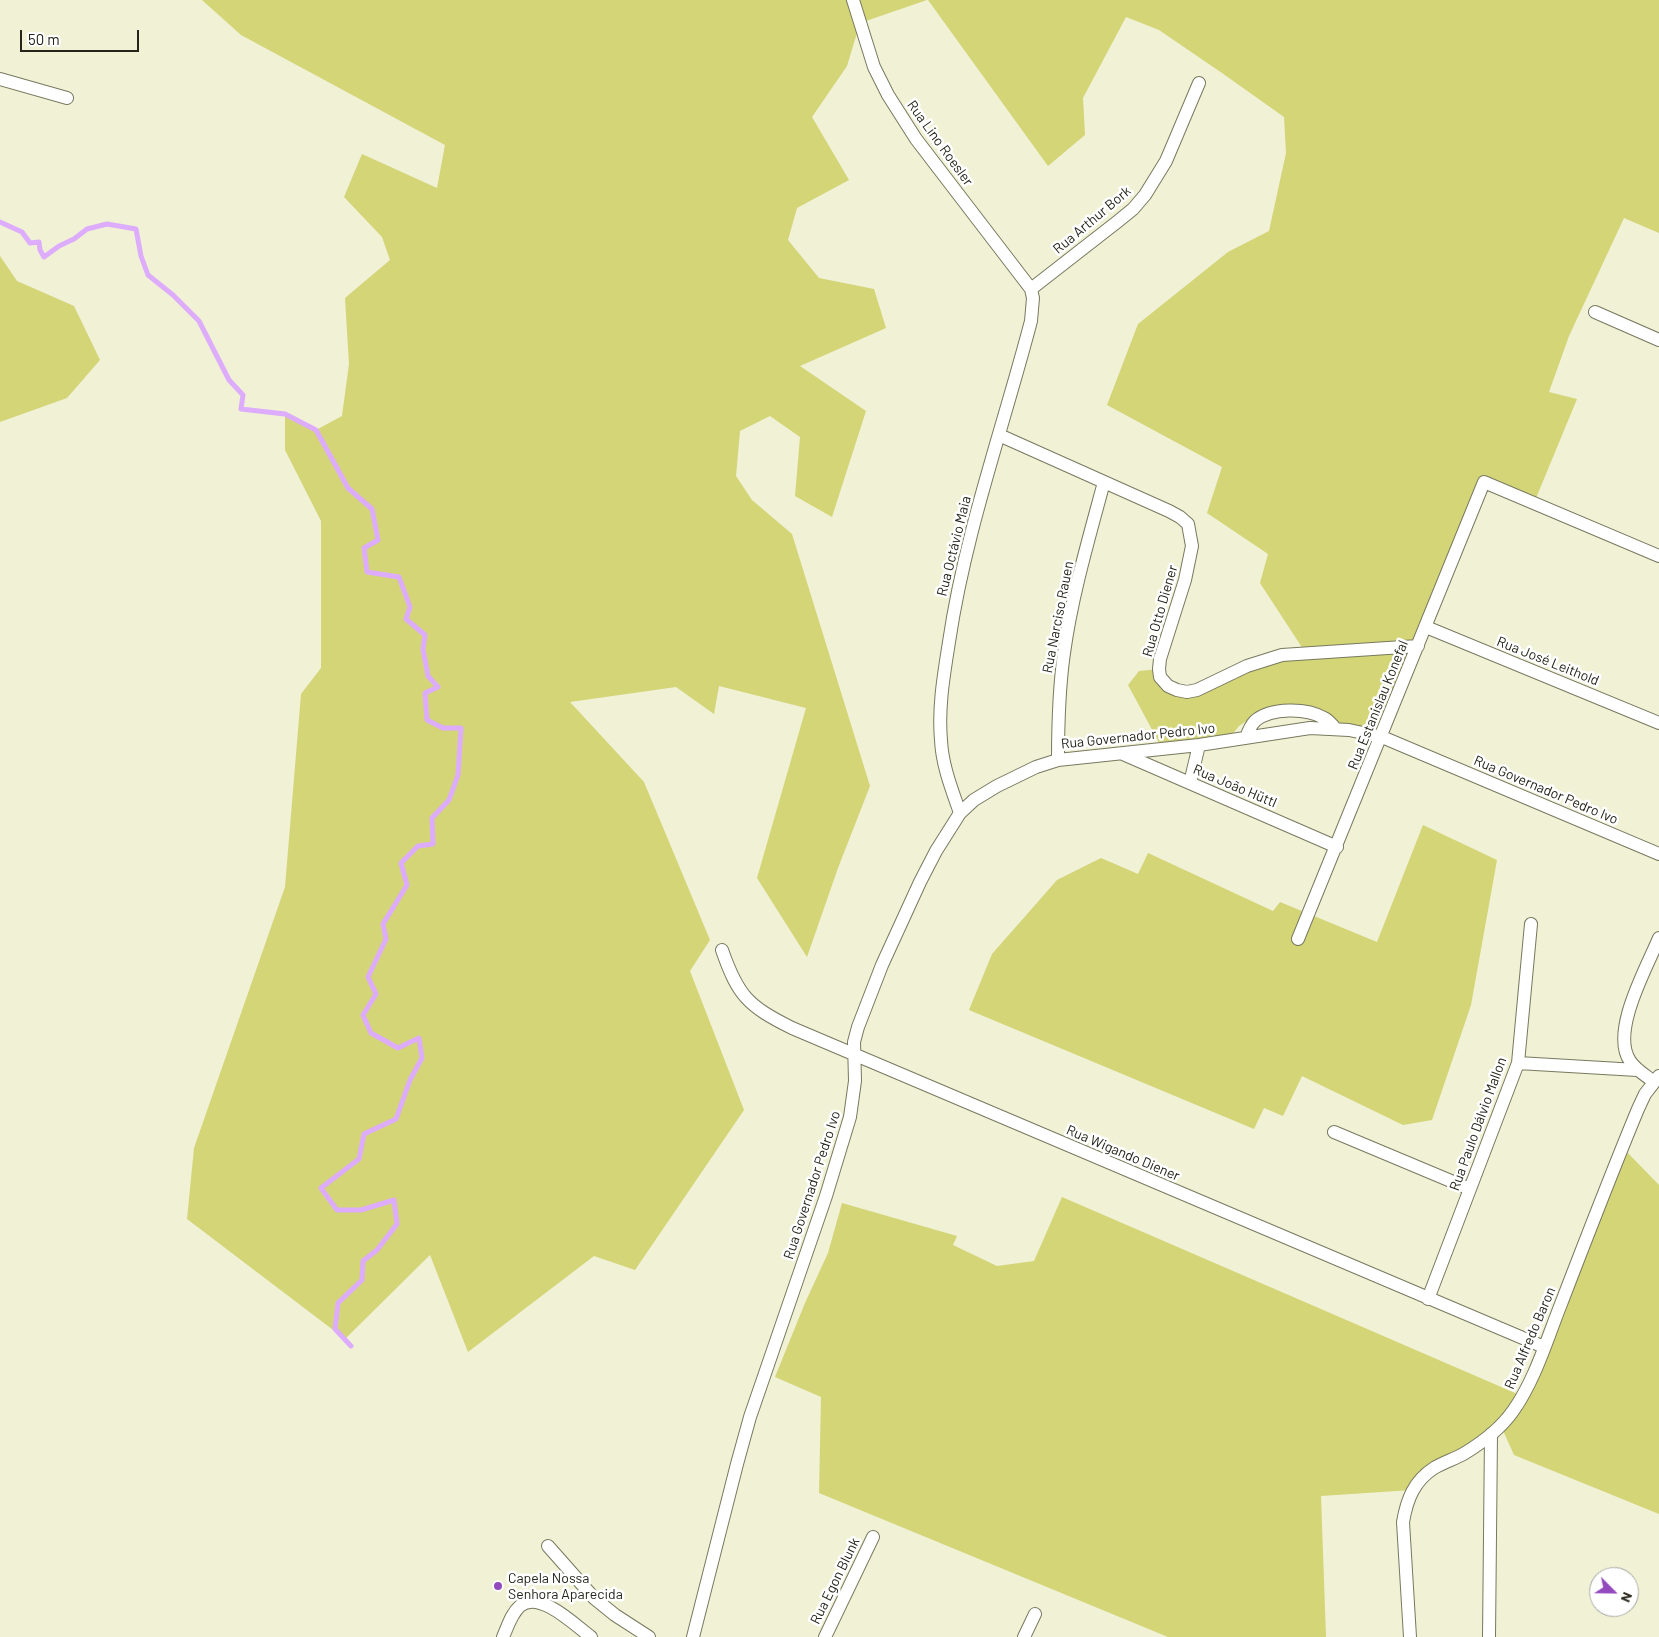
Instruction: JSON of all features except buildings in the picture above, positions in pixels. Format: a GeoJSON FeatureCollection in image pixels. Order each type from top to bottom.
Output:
{"type":"FeatureCollection","features":[{"type":"Feature","properties":{"kind":"street","name":"Rua Lino Roesler"},"geometry":{"type":"LineString","coordinates":[[853,0],[872,60],[888,95],[916,139],[1031,289]]}},
{"type":"Feature","properties":{"kind":"street"},"geometry":{"type":"LineString","coordinates":[[0,79],[67,98]]}},
{"type":"Feature","properties":{"kind":"street","name":"Rua Arthur Bork"},"geometry":{"type":"LineString","coordinates":[[1031,289],[1118,222],[1145,196],[1166,161],[1199,83]]}},
{"type":"Feature","properties":{"kind":"street","name":"Rua Octávio Maia"},"geometry":{"type":"LineString","coordinates":[[960,814],[946,769],[942,748],[940,717],[942,690],[952,622],[962,574],[1031,322],[1033,298],[1031,289]]}},
{"type":"Feature","properties":{"kind":"street"},"geometry":{"type":"LineString","coordinates":[[1595,312],[1659,340]]}},
{"type":"Feature","properties":{"kind":"street","name":"Rua Otto Diener"},"geometry":{"type":"LineString","coordinates":[[999,435],[1169,511],[1188,524],[1192,546],[1189,564],[1160,660],[1160,677],[1168,686],[1187,692],[1197,690],[1247,666],[1282,655],[1418,646]]}},
{"type":"Feature","properties":{"kind":"street","name":"Rua Narciso Rauen"},"geometry":{"type":"LineString","coordinates":[[1058,760],[1058,713],[1064,653],[1075,595],[1104,482]]}},
{"type":"Feature","properties":{"kind":"street","name":"Rua Estanislau Konefal"},"geometry":{"type":"LineString","coordinates":[[1298,939],[1382,737],[1484,482],[1659,556]]}},
{"type":"Feature","properties":{"kind":"street","name":"Rua José Leithold"},"geometry":{"type":"LineString","coordinates":[[1426,627],[1659,723]]}},
{"type":"Feature","properties":{"kind":"street","name":"Rua Governador Pedro Ivo"},"geometry":{"type":"LineString","coordinates":[[1246,738],[1256,720],[1269,714],[1287,710],[1316,714],[1327,718],[1336,729]]}},
{"type":"Feature","properties":{"kind":"street","name":"Rua Governador Pedro Ivo"},"geometry":{"type":"LineString","coordinates":[[693,1637],[736,1464],[750,1417],[836,1168],[850,1117],[855,1081],[854,1042],[858,1027],[882,965],[936,851],[960,814],[974,800],[997,786],[1036,767],[1058,760],[1199,745],[1310,728],[1336,729],[1382,737],[1659,854]]}},
{"type":"Feature","properties":{"kind":"street"},"geometry":{"type":"LineString","coordinates":[[1190,784],[1199,745]]}},
{"type":"Feature","properties":{"kind":"street","name":"Rua João Hüttl"},"geometry":{"type":"LineString","coordinates":[[1121,753],[1336,847]]}},
{"type":"Feature","properties":{"kind":"street","name":"Rua Paulo Dálvio Mallon"},"geometry":{"type":"LineString","coordinates":[[1428,1299],[1518,1063],[1531,924]]}},
{"type":"Feature","properties":{"kind":"street"},"geometry":{"type":"LineString","coordinates":[[1637,1070],[1629,1060],[1625,1049],[1625,1028],[1636,993],[1659,938]]}},
{"type":"Feature","properties":{"kind":"street","name":"Rua Wigando Diener"},"geometry":{"type":"LineString","coordinates":[[722,950],[738,988],[758,1009],[792,1028],[1544,1347]]}},
{"type":"Feature","properties":{"kind":"street"},"geometry":{"type":"LineString","coordinates":[[1518,1063],[1637,1070],[1656,1078]]}},
{"type":"Feature","properties":{"kind":"street","name":"Rua Alfredo Baron"},"geometry":{"type":"LineString","coordinates":[[1410,1637],[1404,1522],[1406,1504],[1412,1490],[1424,1476],[1435,1468],[1465,1453],[1491,1434],[1500,1426],[1522,1396],[1544,1347],[1631,1124],[1645,1094],[1656,1078]]}},
{"type":"Feature","properties":{"kind":"street"},"geometry":{"type":"LineString","coordinates":[[1334,1132],[1470,1189]]}},
{"type":"Feature","properties":{"kind":"street"},"geometry":{"type":"LineString","coordinates":[[1489,1637],[1491,1434]]}},
{"type":"Feature","properties":{"kind":"street","name":"Rua Egon Blunk"},"geometry":{"type":"LineString","coordinates":[[825,1637],[873,1538]]}},
{"type":"Feature","properties":{"kind":"street"},"geometry":{"type":"LineString","coordinates":[[548,1546],[594,1598],[615,1615],[649,1637]]}},
{"type":"Feature","properties":{"kind":"street"},"geometry":{"type":"LineString","coordinates":[[503,1637],[512,1615],[521,1605],[531,1602],[544,1604],[556,1610],[591,1637]]}},
{"type":"Feature","properties":{"kind":"street"},"geometry":{"type":"LineString","coordinates":[[1024,1637],[1035,1614]]}},
{"type":"Feature","properties":{"kind":"shaded area"},"geometry":{"type":"Polygon","coordinates":[[[202,0],[927,0],[860,23],[847,66],[812,117],[849,180],[797,208],[788,240],[819,278],[874,289],[886,328],[800,366],[866,411],[832,517],[795,496],[800,437],[770,416],[740,431],[736,476],[752,500],[792,534],[870,786],[838,868],[807,957],[757,878],[806,708],[719,686],[714,714],[676,687],[570,702],[644,782],[710,940],[690,971],[744,1110],[635,1270],[594,1256],[468,1352],[430,1255],[345,1339],[187,1219],[194,1148],[285,887],[301,694],[321,668],[321,521],[285,450],[285,414],[316,430],[342,416],[349,364],[345,298],[390,260],[382,237],[344,197],[362,154],[437,188],[445,145],[241,35],[202,0]]]}},
{"type":"Feature","properties":{"kind":"shaded area"},"geometry":{"type":"Polygon","coordinates":[[[928,0],[1659,0],[1659,233],[1624,218],[1569,336],[1549,392],[1577,399],[1534,503],[1485,482],[1382,737],[1365,733],[1294,707],[1264,709],[1239,726],[1227,741],[1163,750],[1128,685],[1139,671],[1159,669],[1168,686],[1209,686],[1305,652],[1260,583],[1268,554],[1207,513],[1222,467],[1107,405],[1138,324],[1228,252],[1269,231],[1286,153],[1284,117],[1159,30],[1126,17],[1083,98],[1085,135],[1048,166],[928,0]]]}},
{"type":"Feature","properties":{"kind":"shaded area"},"geometry":{"type":"Polygon","coordinates":[[[0,256],[17,281],[74,306],[100,360],[67,398],[0,422],[0,256]]]}},
{"type":"Feature","properties":{"kind":"shaded area"},"geometry":{"type":"Polygon","coordinates":[[[1423,825],[1497,860],[1471,1005],[1432,1120],[1403,1125],[1302,1076],[1283,1116],[1264,1108],[1254,1129],[969,1010],[992,954],[1057,880],[1101,858],[1138,874],[1148,853],[1273,911],[1280,902],[1377,942],[1423,825]]]}},
{"type":"Feature","properties":{"kind":"shaded area"},"geometry":{"type":"Polygon","coordinates":[[[1622,1147],[1659,1185],[1659,1514],[1514,1455],[1501,1426],[1412,1490],[1321,1496],[1326,1637],[1168,1637],[819,1493],[821,1397],[775,1377],[828,1253],[842,1203],[957,1236],[953,1245],[997,1266],[1034,1261],[1062,1197],[1522,1396],[1622,1147]]]}},
{"type":"Feature","properties":{"kind":"waterway"},"geometry":{"type":"LineString","coordinates":[[0,222],[22,232],[30,243],[39,242],[40,250],[44,257],[87,229],[107,224],[136,229],[141,256],[148,275],[173,295],[199,321],[229,380],[243,395],[241,409],[285,414],[316,430],[348,488],[372,509],[378,540],[364,548],[367,572],[399,577],[410,607],[406,619],[425,635],[423,649],[428,676],[438,687],[425,693],[427,720],[443,728],[461,728],[458,775],[449,800],[432,818],[433,844],[418,846],[401,863],[407,885],[383,924],[386,939],[368,977],[376,994],[363,1015],[371,1033],[398,1048],[419,1038],[422,1058],[410,1080],[396,1119],[364,1134],[359,1159],[321,1188],[337,1210],[361,1210],[394,1200],[397,1224],[377,1250],[363,1261],[362,1280],[338,1303],[335,1329],[351,1346]]}},
{"type":"Feature","properties":{"kind":"place","name":"Capela Nossa Senhora Aparecida"},"geometry":{"type":"Point","coordinates":[498,1586]}}]}
